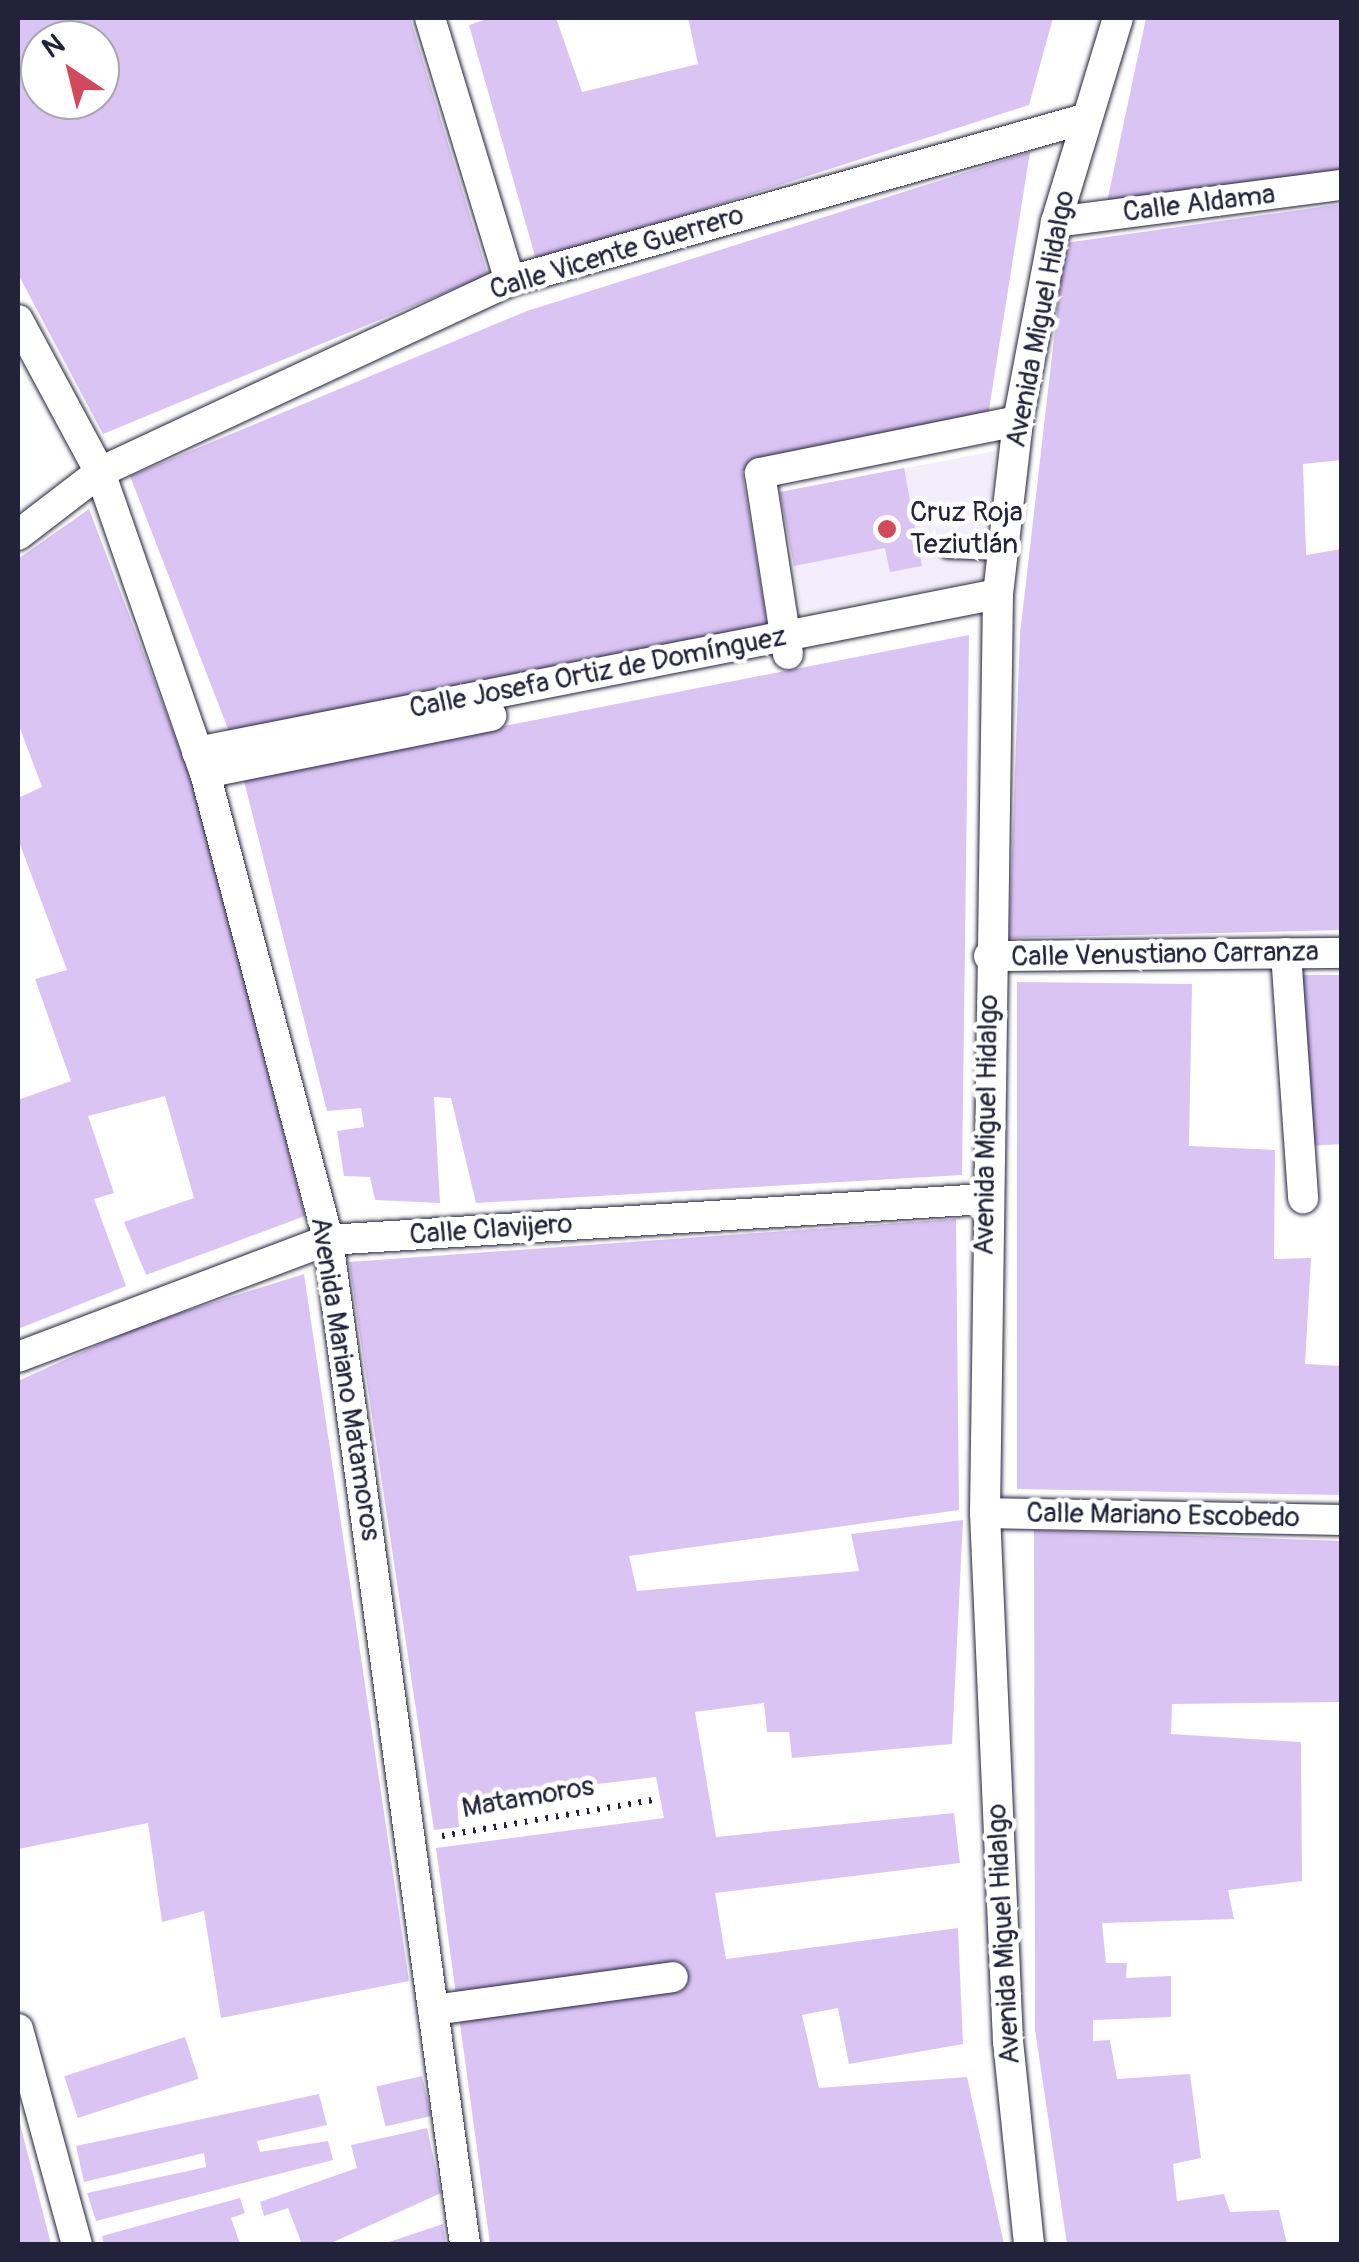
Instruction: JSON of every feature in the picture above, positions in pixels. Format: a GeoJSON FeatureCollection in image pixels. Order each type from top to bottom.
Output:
{"type":"FeatureCollection","features":[{"type":"Feature","properties":{"kind":"street"},"geometry":{"type":"LineString","coordinates":[[430,18],[510,281]]}},
{"type":"Feature","properties":{"kind":"street","name":"Avenida Miguel Hidalgo"},"geometry":{"type":"LineString","coordinates":[[1029,2244],[1008,2042],[985,1513],[988,956],[1001,552],[1017,426],[1056,222],[1084,118],[1118,18]]}},
{"type":"Feature","properties":{"kind":"street","name":"Calle Vicente Guerrero"},"geometry":{"type":"LineString","coordinates":[[18,534],[100,472],[510,281],[1084,118]]}},
{"type":"Feature","properties":{"kind":"street","name":"Calle Aldama"},"geometry":{"type":"LineString","coordinates":[[1056,222],[1342,185]]}},
{"type":"Feature","properties":{"kind":"street","name":"Avenida Mariano Matamoros"},"geometry":{"type":"LineString","coordinates":[[18,320],[100,472],[201,762],[328,1240],[465,2244]]}},
{"type":"Feature","properties":{"kind":"street"},"geometry":{"type":"LineString","coordinates":[[794,645],[765,476],[1017,426]]}},
{"type":"Feature","properties":{"kind":"street","name":"Calle Josefa Ortiz de Domínguez"},"geometry":{"type":"LineString","coordinates":[[201,762],[999,604]]}},
{"type":"Feature","properties":{"kind":"street"},"geometry":{"type":"LineString","coordinates":[[1286,953],[1303,1198]]}},
{"type":"Feature","properties":{"kind":"street","name":"Calle Venustiano Carranza"},"geometry":{"type":"LineString","coordinates":[[988,956],[1342,953]]}},
{"type":"Feature","properties":{"kind":"street","name":"Calle Clavijero"},"geometry":{"type":"LineString","coordinates":[[18,1357],[328,1240],[985,1199]]}},
{"type":"Feature","properties":{"kind":"street","name":"Calle Mariano Escobedo"},"geometry":{"type":"LineString","coordinates":[[985,1513],[1342,1520]]}},
{"type":"Feature","properties":{"kind":"street"},"geometry":{"type":"LineString","coordinates":[[433,2010],[674,1977]]}},
{"type":"Feature","properties":{"kind":"street"},"geometry":{"type":"LineString","coordinates":[[18,2029],[77,2244]]}},
{"type":"Feature","properties":{"kind":"lane"},"geometry":{"type":"LineString","coordinates":[[947,550],[1001,552]]}},
{"type":"Feature","properties":{"kind":"path","name":"Matamoros"},"geometry":{"type":"LineString","coordinates":[[411,1841],[653,1800]]}},
{"type":"Feature","properties":{"kind":"shaded area","name":"Cruz Roja Teziutlán"},"geometry":{"type":"Polygon","coordinates":[[[995,451],[983,579],[802,613],[780,492],[995,451]]]}},
{"type":"Feature","properties":{"kind":"building"},"geometry":{"type":"Polygon","coordinates":[[[18,18],[410,18],[488,275],[103,434],[18,274],[18,18]]]}},
{"type":"Feature","properties":{"kind":"building"},"geometry":{"type":"Polygon","coordinates":[[[490,18],[556,18],[582,92],[698,64],[688,18],[1053,18],[1029,105],[537,263],[469,25],[490,18]]]}},
{"type":"Feature","properties":{"kind":"building"},"geometry":{"type":"Polygon","coordinates":[[[1146,18],[1342,18],[1342,172],[1107,202],[1146,18]]]}},
{"type":"Feature","properties":{"kind":"building"},"geometry":{"type":"Polygon","coordinates":[[[1030,152],[988,416],[800,453],[742,471],[768,630],[230,734],[130,476],[527,311],[1030,152]]]}},
{"type":"Feature","properties":{"kind":"building"},"geometry":{"type":"Polygon","coordinates":[[[1342,204],[1342,460],[1303,464],[1306,555],[1342,549],[1342,930],[1009,938],[1020,634],[1065,243],[1342,204]]]}},
{"type":"Feature","properties":{"kind":"building"},"geometry":{"type":"Polygon","coordinates":[[[904,468],[922,566],[890,572],[885,548],[794,566],[780,492],[904,468]]]}},
{"type":"Feature","properties":{"kind":"building"},"geometry":{"type":"Polygon","coordinates":[[[89,509],[195,789],[305,1216],[146,1275],[124,1222],[194,1198],[165,1096],[88,1116],[114,1193],[94,1199],[126,1286],[18,1329],[18,1100],[71,1081],[35,979],[67,970],[18,839],[18,798],[42,787],[18,723],[18,559],[89,509]]]}},
{"type":"Feature","properties":{"kind":"building"},"geometry":{"type":"Polygon","coordinates":[[[969,635],[962,1175],[476,1203],[451,1098],[434,1097],[440,1203],[375,1200],[370,1177],[344,1176],[337,1131],[364,1127],[361,1108],[327,1111],[243,777],[969,635]]]}},
{"type":"Feature","properties":{"kind":"building"},"geometry":{"type":"Polygon","coordinates":[[[1292,975],[1342,975],[1342,1144],[1309,1146],[1292,975]]]}},
{"type":"Feature","properties":{"kind":"building"},"geometry":{"type":"Polygon","coordinates":[[[1017,982],[1192,984],[1189,1146],[1275,1150],[1274,1259],[1311,1258],[1305,1364],[1342,1366],[1342,1495],[1017,1489],[1017,982]]]}},
{"type":"Feature","properties":{"kind":"building"},"geometry":{"type":"Polygon","coordinates":[[[956,1219],[959,1510],[629,1556],[637,1591],[859,1571],[851,1534],[963,1520],[952,1744],[792,1758],[789,1732],[767,1732],[764,1703],[695,1712],[716,1837],[954,1813],[960,1863],[715,1893],[726,1959],[958,1928],[963,2044],[849,2064],[838,2008],[802,2015],[819,2088],[967,2077],[1004,2244],[490,2244],[436,1848],[664,1818],[656,1777],[457,1801],[459,1827],[434,1830],[349,1262],[956,1219]]]}},
{"type":"Feature","properties":{"kind":"building"},"geometry":{"type":"Polygon","coordinates":[[[304,1274],[409,1981],[221,2018],[204,1911],[162,1922],[148,1823],[18,1849],[18,1381],[145,1324],[304,1274]]]}},
{"type":"Feature","properties":{"kind":"building"},"geometry":{"type":"Polygon","coordinates":[[[1034,1530],[1342,1541],[1342,1702],[1172,1704],[1171,1734],[1301,1742],[1302,1881],[1228,1890],[1234,1919],[1102,1923],[1106,1963],[1127,1963],[1126,1978],[1171,1976],[1171,2017],[1093,2020],[1093,2041],[1110,2040],[1117,2079],[1190,2074],[1201,2158],[1173,2164],[1177,2201],[1224,2194],[1230,2212],[1279,2210],[1287,2244],[1067,2244],[1035,2030],[1034,1530]]]}},
{"type":"Feature","properties":{"kind":"building"},"geometry":{"type":"Polygon","coordinates":[[[185,2037],[199,2079],[78,2118],[64,2076],[185,2037]]]}},
{"type":"Feature","properties":{"kind":"building"},"geometry":{"type":"Polygon","coordinates":[[[422,2076],[431,2116],[385,2127],[376,2087],[422,2076]]]}},
{"type":"Feature","properties":{"kind":"building"},"geometry":{"type":"Polygon","coordinates":[[[319,2094],[327,2125],[257,2141],[260,2152],[328,2141],[333,2160],[96,2221],[87,2193],[206,2167],[204,2153],[84,2182],[76,2146],[319,2094]]]}},
{"type":"Feature","properties":{"kind":"building"},"geometry":{"type":"Polygon","coordinates":[[[19,2120],[51,2244],[18,2244],[19,2120]]]}},
{"type":"Feature","properties":{"kind":"building"},"geometry":{"type":"Polygon","coordinates":[[[427,2128],[441,2193],[329,2244],[302,2244],[288,2208],[264,2216],[260,2202],[357,2168],[351,2145],[427,2128]]]}},
{"type":"Feature","properties":{"kind":"building"},"geometry":{"type":"Polygon","coordinates":[[[240,2198],[245,2213],[231,2218],[240,2244],[104,2244],[102,2236],[240,2198]]]}},
{"type":"Feature","properties":{"kind":"building"},"geometry":{"type":"Polygon","coordinates":[[[443,2224],[446,2244],[383,2244],[443,2224]]]}},
{"type":"Feature","properties":{"kind":"place","name":"Cruz Roja Teziutlán"},"geometry":{"type":"Point","coordinates":[887,529]}}]}
